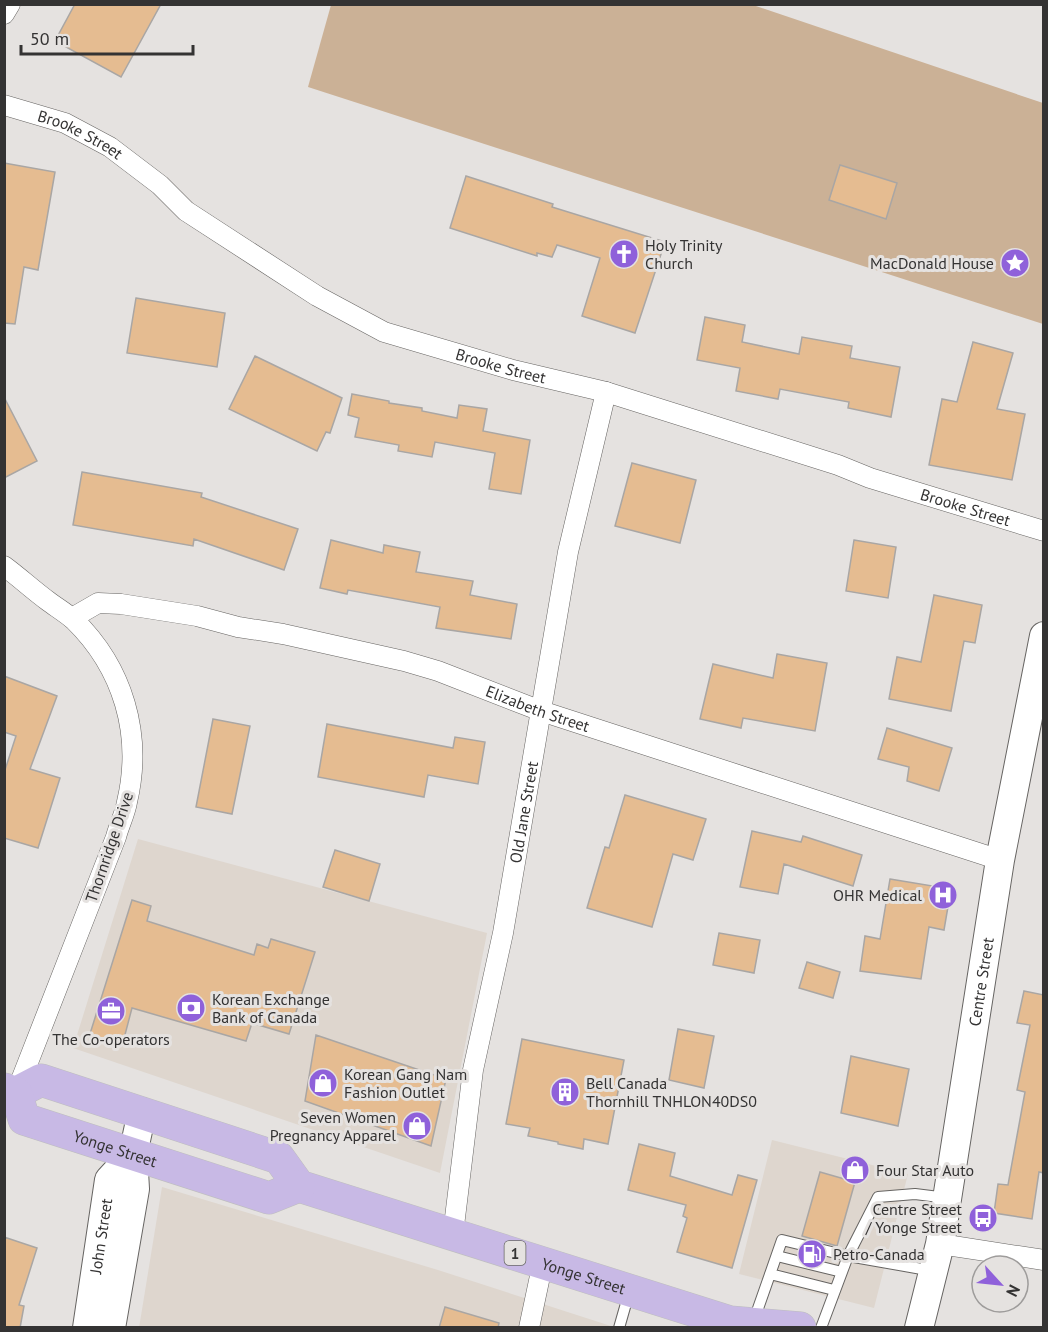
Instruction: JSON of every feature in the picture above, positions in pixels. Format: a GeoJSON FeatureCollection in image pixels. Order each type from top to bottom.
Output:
{"type":"FeatureCollection","features":[{"type":"Feature","properties":{"kind":"main road","name":"Centre Street"},"geometry":{"type":"LineString","coordinates":[[920,1328],[937,1258],[1000,860],[1044,636]]}},
{"type":"Feature","properties":{"kind":"main road"},"geometry":{"type":"LineString","coordinates":[[10,1091],[41,1080],[142,1112],[279,1158],[299,1186]]}},
{"type":"Feature","properties":{"kind":"main road","name":"Yonge Street"},"geometry":{"type":"LineString","coordinates":[[10,1091],[24,1119],[269,1198],[299,1186],[740,1324],[800,1328]]}},
{"type":"Feature","properties":{"kind":"main road","name":"John Street"},"geometry":{"type":"LineString","coordinates":[[111,1328],[135,1190],[133,1154],[142,1112]]}},
{"type":"Feature","properties":{"kind":"main road","name":"John Street"},"geometry":{"type":"LineString","coordinates":[[87,1328],[109,1180],[133,1154]]}},
{"type":"Feature","properties":{"kind":"street"},"geometry":{"type":"LineString","coordinates":[[4,14],[10,4]]}},
{"type":"Feature","properties":{"kind":"street","name":"Brooke Street"},"geometry":{"type":"LineString","coordinates":[[4,105],[65,123],[110,147],[160,185],[186,211],[308,291],[384,332],[513,370],[606,392],[838,465],[870,478],[1044,531]]}},
{"type":"Feature","properties":{"kind":"street","name":"Old Jane Street"},"geometry":{"type":"LineString","coordinates":[[453,1234],[472,1070],[503,933],[568,552],[606,392]]}},
{"type":"Feature","properties":{"kind":"street","name":"Thornridge Drive"},"geometry":{"type":"LineString","coordinates":[[4,566],[72,618],[95,644],[117,678],[130,720],[132,769],[127,802],[116,837],[10,1091]]}},
{"type":"Feature","properties":{"kind":"street","name":"Elizabeth Street"},"geometry":{"type":"LineString","coordinates":[[72,618],[98,603],[121,604],[197,616],[238,627],[283,634],[404,661],[438,671],[542,711],[1000,860]]}},
{"type":"Feature","properties":{"kind":"street"},"geometry":{"type":"LineString","coordinates":[[937,1258],[1044,1260]]}},
{"type":"Feature","properties":{"kind":"street"},"geometry":{"type":"LineString","coordinates":[[529,1328],[543,1262]]}},
{"type":"Feature","properties":{"kind":"lane"},"geometry":{"type":"LineString","coordinates":[[821,1328],[848,1256],[878,1197],[915,1194],[947,1198]]}},
{"type":"Feature","properties":{"kind":"lane"},"geometry":{"type":"LineString","coordinates":[[740,1324],[770,1274],[782,1240],[848,1256],[937,1258]]}},
{"type":"Feature","properties":{"kind":"lane"},"geometry":{"type":"LineString","coordinates":[[777,1256],[842,1272]]}},
{"type":"Feature","properties":{"kind":"lane"},"geometry":{"type":"LineString","coordinates":[[770,1274],[834,1290]]}},
{"type":"Feature","properties":{"kind":"lane"},"geometry":{"type":"LineString","coordinates":[[619,1328],[630,1290]]}},
{"type":"Feature","properties":{"kind":"shaded area"},"geometry":{"type":"Polygon","coordinates":[[[331,5],[753,5],[1043,103],[1043,324],[308,87],[331,5]]]}},
{"type":"Feature","properties":{"kind":"shaded area"},"geometry":{"type":"Polygon","coordinates":[[[138,839],[487,933],[440,1173],[73,1048],[138,839]]]}},
{"type":"Feature","properties":{"kind":"shaded area"},"geometry":{"type":"Polygon","coordinates":[[[772,1140],[908,1174],[874,1308],[739,1274],[772,1140]]]}},
{"type":"Feature","properties":{"kind":"shaded area"},"geometry":{"type":"Polygon","coordinates":[[[162,1187],[438,1270],[614,1327],[139,1328],[162,1187]]]}},
{"type":"Feature","properties":{"kind":"building"},"geometry":{"type":"Polygon","coordinates":[[[75,4],[161,4],[121,77],[55,41],[75,4]]]}},
{"type":"Feature","properties":{"kind":"building"},"geometry":{"type":"Polygon","coordinates":[[[4,163],[55,172],[38,270],[24,267],[15,324],[4,323],[4,163]]]}},
{"type":"Feature","properties":{"kind":"building"},"geometry":{"type":"Polygon","coordinates":[[[840,165],[897,183],[886,219],[829,200],[840,165]]]}},
{"type":"Feature","properties":{"kind":"building","name":"Holy Trinity Church"},"geometry":{"type":"Polygon","coordinates":[[[466,176],[553,204],[552,207],[665,242],[635,333],[582,316],[600,258],[557,245],[552,257],[537,253],[537,256],[450,228],[466,176]]]}},
{"type":"Feature","properties":{"kind":"building"},"geometry":{"type":"Polygon","coordinates":[[[136,298],[225,313],[217,367],[127,353],[136,298]]]}},
{"type":"Feature","properties":{"kind":"building"},"geometry":{"type":"Polygon","coordinates":[[[705,317],[745,325],[742,342],[799,354],[802,337],[852,346],[850,358],[900,367],[891,417],[848,408],[849,402],[780,389],[778,399],[736,391],[740,368],[697,360],[705,317]]]}},
{"type":"Feature","properties":{"kind":"building"},"geometry":{"type":"Polygon","coordinates":[[[973,342],[1013,353],[997,409],[1025,414],[1012,480],[929,465],[942,399],[957,402],[973,342]]]}},
{"type":"Feature","properties":{"kind":"building"},"geometry":{"type":"Polygon","coordinates":[[[255,356],[342,398],[330,433],[326,432],[317,451],[229,409],[255,356]]]}},
{"type":"Feature","properties":{"kind":"building"},"geometry":{"type":"Polygon","coordinates":[[[352,394],[422,408],[422,411],[457,418],[459,405],[487,409],[483,431],[530,440],[521,494],[489,489],[495,453],[435,442],[432,457],[398,451],[399,445],[355,437],[359,418],[348,415],[352,394]]]}},
{"type":"Feature","properties":{"kind":"building"},"geometry":{"type":"Polygon","coordinates":[[[4,397],[37,461],[4,478],[4,397]]]}},
{"type":"Feature","properties":{"kind":"building"},"geometry":{"type":"Polygon","coordinates":[[[632,463],[696,480],[680,543],[615,526],[632,463]]]}},
{"type":"Feature","properties":{"kind":"building"},"geometry":{"type":"Polygon","coordinates":[[[82,472],[202,493],[201,497],[298,529],[284,570],[194,539],[193,546],[73,525],[82,472]]]}},
{"type":"Feature","properties":{"kind":"building"},"geometry":{"type":"Polygon","coordinates":[[[331,540],[383,553],[384,545],[420,552],[416,572],[473,581],[470,595],[517,604],[511,639],[436,628],[440,607],[348,590],[347,594],[320,588],[331,540]]]}},
{"type":"Feature","properties":{"kind":"building"},"geometry":{"type":"Polygon","coordinates":[[[854,540],[896,547],[888,598],[846,591],[854,540]]]}},
{"type":"Feature","properties":{"kind":"building"},"geometry":{"type":"Polygon","coordinates":[[[934,595],[982,605],[975,643],[964,641],[951,711],[889,699],[897,657],[921,662],[934,595]]]}},
{"type":"Feature","properties":{"kind":"building"},"geometry":{"type":"Polygon","coordinates":[[[777,654],[827,663],[815,731],[743,718],[741,728],[700,719],[713,664],[773,678],[777,654]]]}},
{"type":"Feature","properties":{"kind":"building"},"geometry":{"type":"Polygon","coordinates":[[[4,676],[57,696],[30,769],[60,778],[38,848],[4,838],[4,773],[16,736],[4,732],[4,676]]]}},
{"type":"Feature","properties":{"kind":"building"},"geometry":{"type":"Polygon","coordinates":[[[213,719],[250,726],[232,814],[196,807],[213,719]]]}},
{"type":"Feature","properties":{"kind":"building"},"geometry":{"type":"Polygon","coordinates":[[[327,724],[453,748],[455,737],[485,742],[478,784],[428,775],[424,797],[318,777],[327,724]]]}},
{"type":"Feature","properties":{"kind":"building"},"geometry":{"type":"Polygon","coordinates":[[[887,728],[952,748],[939,791],[907,781],[909,767],[878,759],[887,728]]]}},
{"type":"Feature","properties":{"kind":"building"},"geometry":{"type":"Polygon","coordinates":[[[625,795],[706,819],[693,860],[673,854],[652,927],[587,908],[605,847],[609,848],[625,795]]]}},
{"type":"Feature","properties":{"kind":"building"},"geometry":{"type":"Polygon","coordinates":[[[752,831],[801,842],[803,836],[862,855],[853,886],[784,864],[778,894],[740,887],[752,831]]]}},
{"type":"Feature","properties":{"kind":"building"},"geometry":{"type":"Polygon","coordinates":[[[335,850],[380,864],[369,901],[323,887],[335,850]]]}},
{"type":"Feature","properties":{"kind":"building"},"geometry":{"type":"Polygon","coordinates":[[[890,879],[951,889],[944,930],[929,927],[921,979],[860,971],[865,936],[880,939],[890,879]]]}},
{"type":"Feature","properties":{"kind":"building"},"geometry":{"type":"Polygon","coordinates":[[[132,900],[151,906],[147,921],[254,955],[257,944],[268,948],[271,939],[315,952],[289,1034],[252,1023],[246,1041],[132,1008],[122,1046],[89,1037],[132,900]]]}},
{"type":"Feature","properties":{"kind":"building"},"geometry":{"type":"Polygon","coordinates":[[[719,933],[760,940],[754,973],[713,965],[719,933]]]}},
{"type":"Feature","properties":{"kind":"building"},"geometry":{"type":"Polygon","coordinates":[[[807,962],[840,972],[833,998],[799,988],[807,962]]]}},
{"type":"Feature","properties":{"kind":"building"},"geometry":{"type":"Polygon","coordinates":[[[1024,991],[1044,995],[1044,1173],[1039,1172],[1032,1219],[994,1213],[998,1184],[1008,1185],[1025,1092],[1017,1090],[1030,1025],[1017,1023],[1024,991]]]}},
{"type":"Feature","properties":{"kind":"building"},"geometry":{"type":"Polygon","coordinates":[[[678,1029],[714,1036],[704,1088],[669,1080],[678,1029]]]}},
{"type":"Feature","properties":{"kind":"building"},"geometry":{"type":"Polygon","coordinates":[[[316,1035],[446,1079],[431,1146],[305,1101],[316,1035]]]}},
{"type":"Feature","properties":{"kind":"building","name":"Bell Canada Thornhill TNHLON40DS0"},"geometry":{"type":"Polygon","coordinates":[[[522,1039],[624,1060],[608,1144],[584,1139],[583,1149],[528,1136],[530,1128],[506,1124],[522,1039]]]}},
{"type":"Feature","properties":{"kind":"building"},"geometry":{"type":"Polygon","coordinates":[[[851,1056],[909,1069],[898,1126],[841,1113],[851,1056]]]}},
{"type":"Feature","properties":{"kind":"building"},"geometry":{"type":"Polygon","coordinates":[[[639,1144],[675,1153],[670,1176],[732,1195],[738,1175],[757,1180],[732,1268],[677,1252],[687,1218],[683,1216],[686,1205],[628,1190],[639,1144]]]}},
{"type":"Feature","properties":{"kind":"building"},"geometry":{"type":"Polygon","coordinates":[[[820,1172],[855,1182],[837,1246],[802,1236],[820,1172]]]}},
{"type":"Feature","properties":{"kind":"building"},"geometry":{"type":"Polygon","coordinates":[[[4,1237],[37,1248],[19,1305],[24,1306],[20,1328],[4,1328],[4,1237]]]}},
{"type":"Feature","properties":{"kind":"building"},"geometry":{"type":"Polygon","coordinates":[[[445,1307],[499,1323],[498,1328],[439,1328],[445,1307]]]}},
{"type":"Feature","properties":{"kind":"place","name":"Holy Trinity Church"},"geometry":{"type":"Point","coordinates":[624,254]}},
{"type":"Feature","properties":{"kind":"place","name":"MacDonald House"},"geometry":{"type":"Point","coordinates":[1015,263]}},
{"type":"Feature","properties":{"kind":"place","name":"OHR Medical"},"geometry":{"type":"Point","coordinates":[943,895]}},
{"type":"Feature","properties":{"kind":"place","name":"Korean Exchange Bank of Canada"},"geometry":{"type":"Point","coordinates":[191,1008]}},
{"type":"Feature","properties":{"kind":"place","name":"The Co-operators"},"geometry":{"type":"Point","coordinates":[111,1011]}},
{"type":"Feature","properties":{"kind":"place","name":"Korean Gang Nam Fashion Outlet"},"geometry":{"type":"Point","coordinates":[323,1083]}},
{"type":"Feature","properties":{"kind":"place","name":"Bell Canada Thornhill TNHLON40DS0"},"geometry":{"type":"Point","coordinates":[565,1092]}},
{"type":"Feature","properties":{"kind":"place","name":"Seven Women Pregnancy Apparel"},"geometry":{"type":"Point","coordinates":[417,1126]}},
{"type":"Feature","properties":{"kind":"place","name":"Four Star Auto"},"geometry":{"type":"Point","coordinates":[855,1170]}},
{"type":"Feature","properties":{"kind":"place","name":"Centre Street / Yonge Street"},"geometry":{"type":"Point","coordinates":[983,1218]}},
{"type":"Feature","properties":{"kind":"place","name":"Petro-Canada"},"geometry":{"type":"Point","coordinates":[812,1254]}}]}
